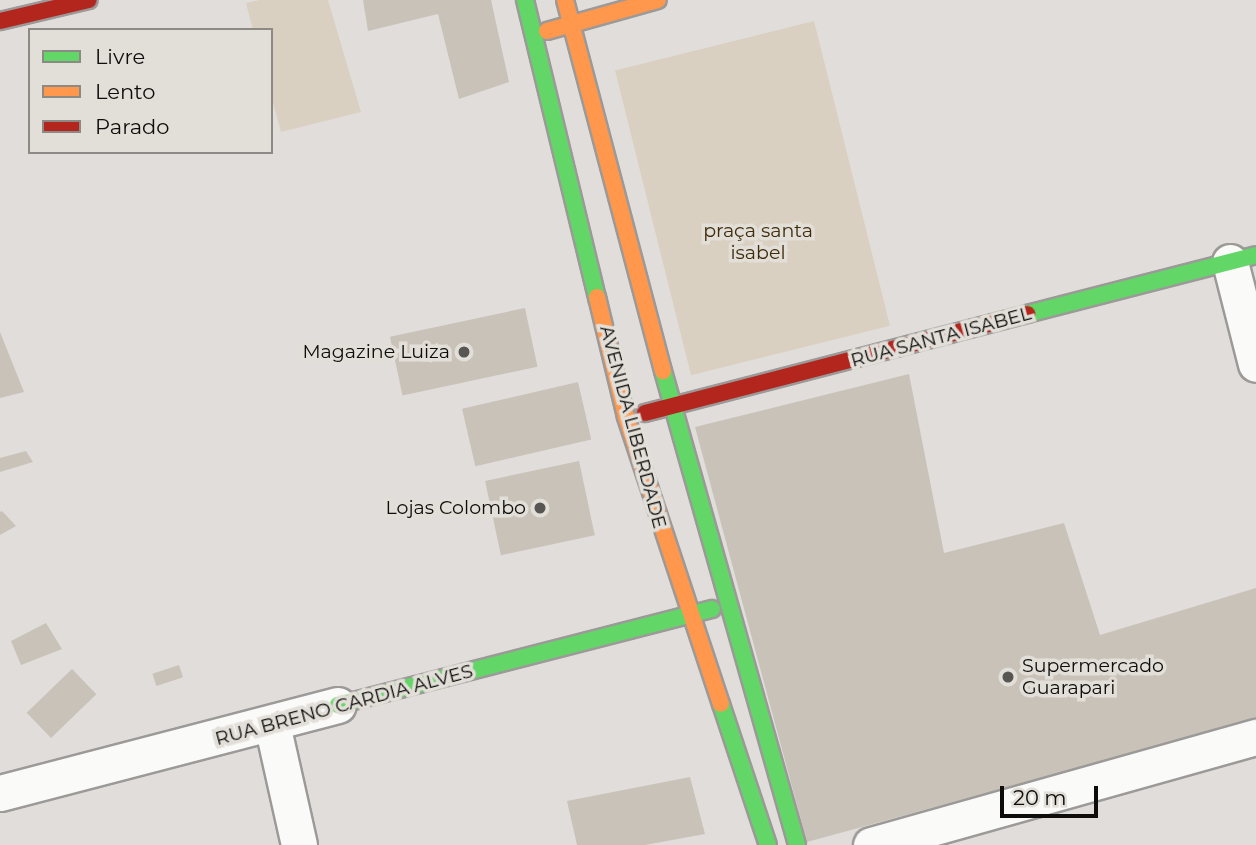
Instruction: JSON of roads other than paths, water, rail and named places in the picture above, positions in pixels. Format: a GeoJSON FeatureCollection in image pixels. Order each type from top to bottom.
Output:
{"type":"FeatureCollection","features":[{"type":"Feature","properties":{"kind":"main road"},"geometry":{"type":"LineString","coordinates":[[0,21],[89,0]]}},
{"type":"Feature","properties":{"kind":"main road","name":"AVENIDA LIBERDADE"},"geometry":{"type":"LineString","coordinates":[[525,0],[626,417],[688,618],[768,845]]}},
{"type":"Feature","properties":{"kind":"main road"},"geometry":{"type":"LineString","coordinates":[[565,0],[671,408],[725,604],[797,845]]}},
{"type":"Feature","properties":{"kind":"main road"},"geometry":{"type":"LineString","coordinates":[[535,35],[658,0]]}},
{"type":"Feature","properties":{"kind":"main road","name":"RUA SANTA ISABEL"},"geometry":{"type":"LineString","coordinates":[[626,417],[671,408],[1243,259]]}},
{"type":"Feature","properties":{"kind":"main road","name":"RUA BRENO CARDIA ALVES"},"geometry":{"type":"LineString","coordinates":[[338,705],[688,618],[725,604]]}},
{"type":"Feature","properties":{"kind":"street"},"geometry":{"type":"LineString","coordinates":[[1243,259],[1256,364]]}},
{"type":"Feature","properties":{"kind":"street","name":"RUA BRENO CARDIA ALVES"},"geometry":{"type":"LineString","coordinates":[[0,793],[338,705]]}},
{"type":"Feature","properties":{"kind":"street"},"geometry":{"type":"LineString","coordinates":[[272,724],[299,845]]}},
{"type":"Feature","properties":{"kind":"street"},"geometry":{"type":"LineString","coordinates":[[871,845],[1256,737]]}},
{"type":"Feature","properties":{"kind":"place","name":"Magazine Luiza"},"geometry":{"type":"Point","coordinates":[464,352]}},
{"type":"Feature","properties":{"kind":"place","name":"Lojas Colombo"},"geometry":{"type":"Point","coordinates":[540,508]}},
{"type":"Feature","properties":{"kind":"place","name":"Supermercado Guarapari"},"geometry":{"type":"Point","coordinates":[1008,677]}},
{"type":"Feature","properties":{"kind":"park label","name":"praça santa isabel"},"geometry":{"type":"Point","coordinates":[758,242]}}]}
